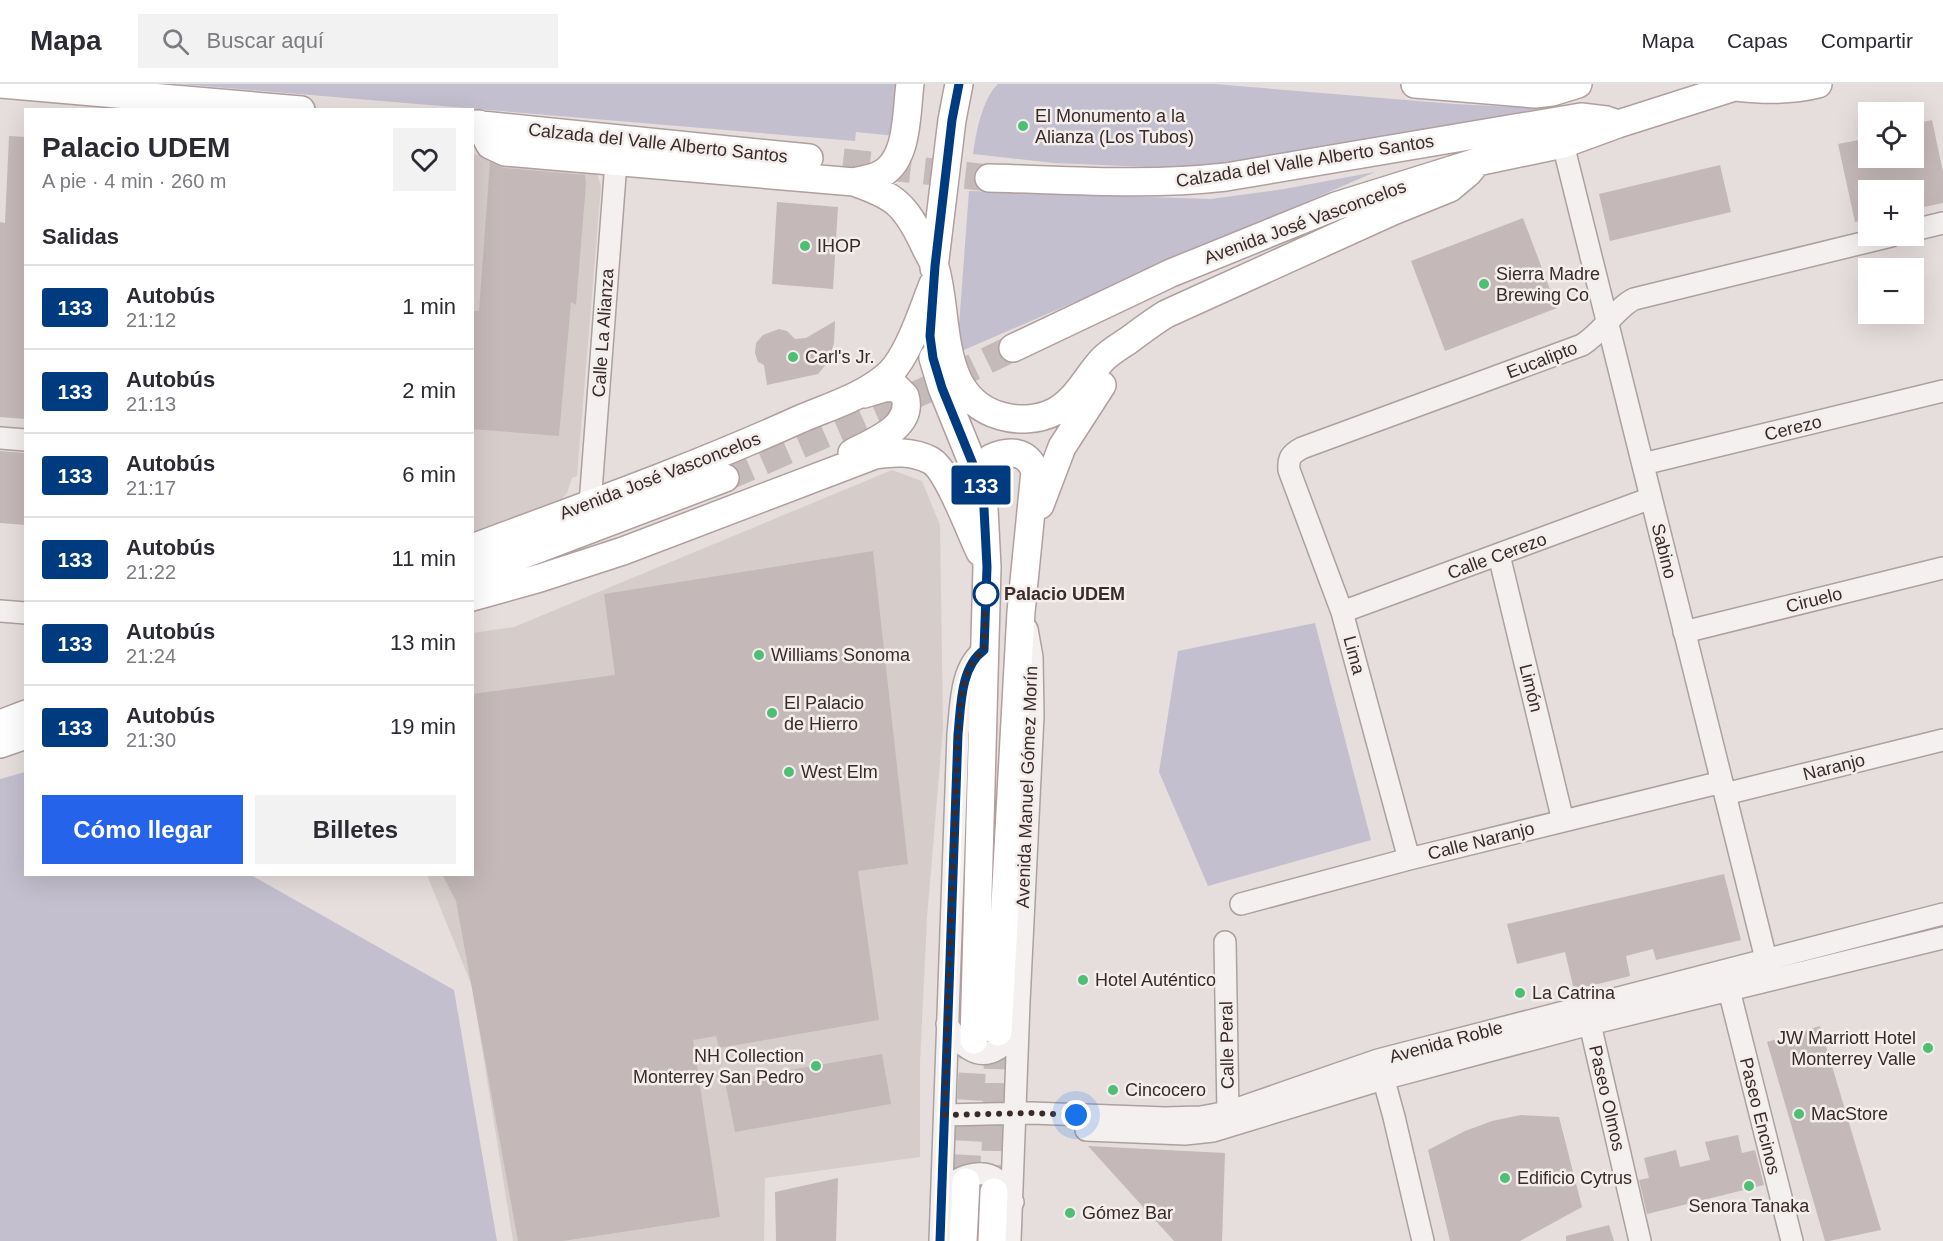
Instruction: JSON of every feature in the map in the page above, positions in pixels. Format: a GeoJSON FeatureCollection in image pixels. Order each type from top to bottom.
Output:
{"type":"FeatureCollection","features":[{"type":"Feature","properties":{"kind":"main road"},"geometry":{"type":"LineString","coordinates":[[0,84],[160,103],[261,108]]}},
{"type":"Feature","properties":{"kind":"main road"},"geometry":{"type":"LineString","coordinates":[[476,124],[490,145],[505,152],[616,162],[848,172],[878,176],[895,163],[900,153],[910,84]]}},
{"type":"Feature","properties":{"kind":"main road"},"geometry":{"type":"LineString","coordinates":[[1415,84],[1535,94],[1552,92],[1578,84]]}},
{"type":"Feature","properties":{"kind":"main road"},"geometry":{"type":"LineString","coordinates":[[1740,85],[1775,90],[1818,84]]}},
{"type":"Feature","properties":{"kind":"main road","name":"Avenida José Vasconcelos"},"geometry":{"type":"LineString","coordinates":[[1013,348],[1171,273],[1336,206],[1477,162],[1563,144],[1740,85]]}},
{"type":"Feature","properties":{"kind":"main road","name":"Avenida Manuel Gómez Morín"},"geometry":{"type":"LineString","coordinates":[[964,90],[952,120],[934,275],[930,336],[933,358],[942,388],[983,489],[987,567],[984,650],[996,1032]]}},
{"type":"Feature","properties":{"kind":"main road","name":"Calzada del Valle Alberto Santos"},"geometry":{"type":"LineString","coordinates":[[989,178],[1186,182],[1581,117],[1618,124]]}},
{"type":"Feature","properties":{"kind":"main road","name":"Calzada del Valle Alberto Santos"},"geometry":{"type":"LineString","coordinates":[[476,124],[848,172]]}},
{"type":"Feature","properties":{"kind":"main road"},"geometry":{"type":"LineString","coordinates":[[848,172],[888,195],[911,219],[934,275],[953,370],[968,395],[979,406],[998,416],[1023,420],[1038,418],[1066,406],[1104,358],[1145,327],[1181,306],[1450,188],[1477,162]]}},
{"type":"Feature","properties":{"kind":"main road"},"geometry":{"type":"LineString","coordinates":[[845,399],[876,385],[899,363],[908,347],[934,275]]}},
{"type":"Feature","properties":{"kind":"main road"},"geometry":{"type":"LineString","coordinates":[[1029,544],[1062,447],[1130,339]]}},
{"type":"Feature","properties":{"kind":"main road"},"geometry":{"type":"LineString","coordinates":[[784,489],[878,439],[899,424],[907,412],[906,396],[897,387],[884,388],[845,399]]}},
{"type":"Feature","properties":{"kind":"main road","name":"Avenida José Vasconcelos"},"geometry":{"type":"LineString","coordinates":[[474,547],[680,470],[845,399]]}},
{"type":"Feature","properties":{"kind":"main road"},"geometry":{"type":"LineString","coordinates":[[474,596],[623,551],[875,455],[895,452],[914,454],[932,460],[943,474],[987,567]]}},
{"type":"Feature","properties":{"kind":"main road"},"geometry":{"type":"LineString","coordinates":[[983,489],[983,471],[991,458],[1011,453],[1021,454],[1028,459],[1035,471],[1029,544]]}},
{"type":"Feature","properties":{"kind":"main road","name":"Avenida José Vasconcelos"},"geometry":{"type":"LineString","coordinates":[[474,573],[725,478]]}},
{"type":"Feature","properties":{"kind":"main road","name":"Avenida Manuel Gómez Morín"},"geometry":{"type":"LineString","coordinates":[[996,1032],[1021,612],[1029,544]]}},
{"type":"Feature","properties":{"kind":"main road"},"geometry":{"type":"LineString","coordinates":[[0,724],[24,715]]}},
{"type":"Feature","properties":{"kind":"main road"},"geometry":{"type":"LineString","coordinates":[[0,744],[24,736]]}},
{"type":"Feature","properties":{"kind":"main road"},"geometry":{"type":"LineString","coordinates":[[963,1241],[966,1182]]}},
{"type":"Feature","properties":{"kind":"main road","name":"Avenida Manuel Gómez Morín"},"geometry":{"type":"LineString","coordinates":[[992,1241],[1004,1197]]}},
{"type":"Feature","properties":{"kind":"street","name":"Sabino"},"geometry":{"type":"LineString","coordinates":[[1563,144],[1766,959]]}},
{"type":"Feature","properties":{"kind":"street","name":"Calle La Alianza"},"geometry":{"type":"LineString","coordinates":[[590,504],[616,162]]}},
{"type":"Feature","properties":{"kind":"street"},"geometry":{"type":"LineString","coordinates":[[1924,228],[1943,223]]}},
{"type":"Feature","properties":{"kind":"street","name":"Eucalipto"},"geometry":{"type":"LineString","coordinates":[[1290,456],[1302,448],[1582,345],[1608,324],[1628,302],[1638,297],[1858,244]]}},
{"type":"Feature","properties":{"kind":"street","name":"Cerezo"},"geometry":{"type":"LineString","coordinates":[[1643,464],[1943,392]]}},
{"type":"Feature","properties":{"kind":"street"},"geometry":{"type":"LineString","coordinates":[[0,438],[24,440]]}},
{"type":"Feature","properties":{"kind":"street","name":"Lima"},"geometry":{"type":"LineString","coordinates":[[1290,456],[1289,470],[1342,612],[1408,859]]}},
{"type":"Feature","properties":{"kind":"street","name":"Calle Cerezo"},"geometry":{"type":"LineString","coordinates":[[1342,612],[1651,498]]}},
{"type":"Feature","properties":{"kind":"street","name":"Limón"},"geometry":{"type":"LineString","coordinates":[[1498,555],[1563,821]]}},
{"type":"Feature","properties":{"kind":"street","name":"Ciruelo"},"geometry":{"type":"LineString","coordinates":[[1684,632],[1943,568]]}},
{"type":"Feature","properties":{"kind":"street"},"geometry":{"type":"LineString","coordinates":[[0,611],[24,613]]}},
{"type":"Feature","properties":{"kind":"street"},"geometry":{"type":"LineString","coordinates":[[940,1241],[961,705],[970,666],[973,659],[984,650]]}},
{"type":"Feature","properties":{"kind":"street","name":"Naranjo"},"geometry":{"type":"LineString","coordinates":[[1723,788],[1943,740]]}},
{"type":"Feature","properties":{"kind":"street","name":"Calle Naranjo"},"geometry":{"type":"LineString","coordinates":[[1241,904],[1408,859],[1563,821],[1723,788]]}},
{"type":"Feature","properties":{"kind":"street"},"geometry":{"type":"LineString","coordinates":[[1939,915],[1942,944]]}},
{"type":"Feature","properties":{"kind":"street","name":"Avenida Roble"},"geometry":{"type":"LineString","coordinates":[[1015,1121],[1031,1113],[1201,1118],[1228,1112],[1766,959],[1939,915]]}},
{"type":"Feature","properties":{"kind":"street","name":"Calle Peral"},"geometry":{"type":"LineString","coordinates":[[1225,942],[1228,1112]]}},
{"type":"Feature","properties":{"kind":"street","name":"Avenida Roble"},"geometry":{"type":"LineString","coordinates":[[945,1122],[1015,1121],[1185,1134],[1201,1133],[1230,1127],[1380,1070],[1942,944]]}},
{"type":"Feature","properties":{"kind":"street","name":"Paseo Encinos"},"geometry":{"type":"LineString","coordinates":[[1729,990],[1792,1241]]}},
{"type":"Feature","properties":{"kind":"street"},"geometry":{"type":"LineString","coordinates":[[947,1024],[964,1046],[979,1053],[989,1052],[1003,1046],[996,1032]]}},
{"type":"Feature","properties":{"kind":"street","name":"Paseo Olmos"},"geometry":{"type":"LineString","coordinates":[[1590,1024],[1640,1241]]}},
{"type":"Feature","properties":{"kind":"street","name":"Avenida Manuel Gómez Morín"},"geometry":{"type":"LineString","coordinates":[[996,1032],[1015,1121],[1004,1197],[1010,1241]]}},
{"type":"Feature","properties":{"kind":"street"},"geometry":{"type":"LineString","coordinates":[[1380,1070],[1394,1117],[1423,1241]]}},
{"type":"Feature","properties":{"kind":"street"},"geometry":{"type":"LineString","coordinates":[[941,1203],[955,1181],[972,1174],[991,1175],[998,1180],[1004,1197]]}},
{"type":"Feature","properties":{"kind":"shaded area"},"geometry":{"type":"Polygon","coordinates":[[[180,84],[899,84],[895,136],[856,132],[855,141],[180,84]]]}},
{"type":"Feature","properties":{"kind":"shaded area"},"geometry":{"type":"Polygon","coordinates":[[[998,84],[1214,84],[1454,104],[1558,109],[1215,166],[1150,167],[1054,163],[973,154],[984,107],[992,90],[998,84]]]}},
{"type":"Feature","properties":{"kind":"shaded area"},"geometry":{"type":"Polygon","coordinates":[[[474,154],[588,168],[596,171],[601,186],[577,476],[572,478],[567,493],[558,503],[474,533],[474,154]]]}},
{"type":"Feature","properties":{"kind":"shaded area"},"geometry":{"type":"Polygon","coordinates":[[[1375,172],[957,353],[969,191],[1211,199],[1284,189],[1375,172]]]}},
{"type":"Feature","properties":{"kind":"shaded area"},"geometry":{"type":"Polygon","coordinates":[[[892,470],[922,481],[940,525],[943,728],[927,918],[920,1062],[920,1157],[765,1178],[764,1241],[513,1241],[472,986],[427,876],[474,876],[474,633],[514,627],[892,470]]]}},
{"type":"Feature","properties":{"kind":"shaded area"},"geometry":{"type":"Polygon","coordinates":[[[1315,623],[1371,840],[1208,886],[1159,772],[1178,651],[1315,623]]]}},
{"type":"Feature","properties":{"kind":"shaded area"},"geometry":{"type":"Polygon","coordinates":[[[24,772],[24,876],[253,876],[454,990],[497,1241],[0,1241],[0,779],[24,772]]]}},
{"type":"Feature","properties":{"kind":"building"},"geometry":{"type":"Polygon","coordinates":[[[1932,120],[1943,172],[1943,203],[1924,207],[1924,180],[1858,180],[1858,221],[1855,222],[1838,144],[1858,140],[1858,168],[1924,168],[1924,122],[1932,120]]]}},
{"type":"Feature","properties":{"kind":"building"},"geometry":{"type":"Polygon","coordinates":[[[9,136],[24,137],[24,419],[0,417],[0,222],[5,223],[9,136]]]}},
{"type":"Feature","properties":{"kind":"building"},"geometry":{"type":"Polygon","coordinates":[[[490,162],[504,168],[585,175],[576,305],[571,302],[559,436],[474,429],[474,311],[479,311],[490,162]]]}},
{"type":"Feature","properties":{"kind":"building"},"geometry":{"type":"Polygon","coordinates":[[[1720,165],[1731,212],[1610,241],[1599,194],[1720,165]]]}},
{"type":"Feature","properties":{"kind":"building","name":"IHOP"},"geometry":{"type":"Polygon","coordinates":[[[777,202],[838,207],[833,289],[772,284],[777,202]]]}},
{"type":"Feature","properties":{"kind":"building","name":"Sierra Madre Brewing Co"},"geometry":{"type":"Polygon","coordinates":[[[1523,218],[1557,308],[1445,351],[1411,261],[1523,218]]]}},
{"type":"Feature","properties":{"kind":"building","name":"Carl's Jr."},"geometry":{"type":"Polygon","coordinates":[[[835,321],[834,343],[828,362],[818,374],[767,385],[764,365],[758,362],[755,353],[756,343],[763,335],[779,329],[787,331],[795,339],[806,338],[835,321]]]}},
{"type":"Feature","properties":{"kind":"building"},"geometry":{"type":"Polygon","coordinates":[[[0,451],[24,453],[24,525],[0,523],[0,451]]]}},
{"type":"Feature","properties":{"kind":"building"},"geometry":{"type":"Polygon","coordinates":[[[873,551],[908,864],[858,871],[879,1020],[719,1048],[716,1036],[693,1040],[720,1217],[563,1241],[518,1241],[456,901],[443,876],[474,876],[474,694],[615,675],[604,594],[873,551]]]}},
{"type":"Feature","properties":{"kind":"building"},"geometry":{"type":"Polygon","coordinates":[[[1724,874],[1741,940],[1656,960],[1653,949],[1626,956],[1630,976],[1574,990],[1565,952],[1517,964],[1507,924],[1724,874]]]}},
{"type":"Feature","properties":{"kind":"building"},"geometry":{"type":"Polygon","coordinates":[[[1820,1026],[1881,1230],[1829,1241],[1825,1241],[1767,1042],[1820,1026]]]}},
{"type":"Feature","properties":{"kind":"building"},"geometry":{"type":"Polygon","coordinates":[[[882,1054],[891,1104],[735,1132],[725,1081],[882,1054]]]}},
{"type":"Feature","properties":{"kind":"building","name":"Edificio Cytrus"},"geometry":{"type":"Polygon","coordinates":[[[1521,1115],[1559,1117],[1582,1207],[1520,1241],[1450,1241],[1428,1150],[1465,1131],[1492,1121],[1521,1115]]]}},
{"type":"Feature","properties":{"kind":"building"},"geometry":{"type":"Polygon","coordinates":[[[1738,1135],[1742,1153],[1755,1150],[1764,1185],[1647,1214],[1639,1180],[1649,1178],[1644,1158],[1676,1150],[1680,1167],[1710,1160],[1705,1142],[1738,1135]]]}},
{"type":"Feature","properties":{"kind":"building"},"geometry":{"type":"Polygon","coordinates":[[[1088,1146],[1225,1153],[1222,1241],[1174,1241],[1088,1146]]]}},
{"type":"Feature","properties":{"kind":"building"},"geometry":{"type":"Polygon","coordinates":[[[838,1178],[836,1241],[776,1241],[775,1192],[838,1178]]]}},
{"type":"Feature","properties":{"kind":"building"},"geometry":{"type":"Polygon","coordinates":[[[1609,1225],[1614,1241],[1566,1241],[1566,1236],[1609,1225]]]}},
{"type":"Feature","properties":{"kind":"tunnel"},"geometry":{"type":"LineString","coordinates":[[843,162],[989,178]]}},
{"type":"Feature","properties":{"kind":"tunnel"},"geometry":{"type":"LineString","coordinates":[[725,478],[926,390],[1013,348]]}},
{"type":"Feature","properties":{"kind":"tunnel"},"geometry":{"type":"LineString","coordinates":[[994,1192],[998,1032]]}},
{"type":"Feature","properties":{"kind":"tunnel"},"geometry":{"type":"LineString","coordinates":[[966,1182],[974,1040]]}},
{"type":"Feature","properties":{"kind":"bus line","name":"133"},"geometry":{"type":"LineString","coordinates":[[940,1241],[958,734],[967,675],[973,659],[984,650],[987,567],[983,489],[942,388],[933,358],[930,336],[935,266],[952,120],[959,84]]}},
{"type":"Feature","properties":{"kind":"place","name":"El Monumento a la Alianza (Los Tubos)"},"geometry":{"type":"Point","coordinates":[1023,126]}},
{"type":"Feature","properties":{"kind":"place","name":"IHOP"},"geometry":{"type":"Point","coordinates":[805,246]}},
{"type":"Feature","properties":{"kind":"place","name":"Sierra Madre Brewing Co"},"geometry":{"type":"Point","coordinates":[1484,284]}},
{"type":"Feature","properties":{"kind":"place","name":"Carl's Jr."},"geometry":{"type":"Point","coordinates":[793,357]}},
{"type":"Feature","properties":{"kind":"place","name":"Palacio UDEM"},"geometry":{"type":"Point","coordinates":[986,594]}},
{"type":"Feature","properties":{"kind":"place","name":"Williams Sonoma"},"geometry":{"type":"Point","coordinates":[759,655]}},
{"type":"Feature","properties":{"kind":"place","name":"El Palacio de Hierro"},"geometry":{"type":"Point","coordinates":[772,713]}},
{"type":"Feature","properties":{"kind":"place","name":"West Elm"},"geometry":{"type":"Point","coordinates":[789,772]}},
{"type":"Feature","properties":{"kind":"place","name":"Hotel Auténtico"},"geometry":{"type":"Point","coordinates":[1083,980]}},
{"type":"Feature","properties":{"kind":"place","name":"La Catrina"},"geometry":{"type":"Point","coordinates":[1520,993]}},
{"type":"Feature","properties":{"kind":"place","name":"JW Marriott Hotel Monterrey Valle"},"geometry":{"type":"Point","coordinates":[1928,1048]}},
{"type":"Feature","properties":{"kind":"place","name":"NH Collection Monterrey San Pedro"},"geometry":{"type":"Point","coordinates":[816,1066]}},
{"type":"Feature","properties":{"kind":"place","name":"Cincocero"},"geometry":{"type":"Point","coordinates":[1113,1090]}},
{"type":"Feature","properties":{"kind":"place","name":"MacStore"},"geometry":{"type":"Point","coordinates":[1799,1114]}},
{"type":"Feature","properties":{"kind":"place","name":"Edificio Cytrus"},"geometry":{"type":"Point","coordinates":[1505,1178]}},
{"type":"Feature","properties":{"kind":"place","name":"Senora Tanaka"},"geometry":{"type":"Point","coordinates":[1749,1186]}},
{"type":"Feature","properties":{"kind":"place","name":"Gómez Bar"},"geometry":{"type":"Point","coordinates":[1070,1213]}},
{"type":"Feature","properties":{"kind":"route"},"geometry":{"type":"LineString","coordinates":[[986,594],[986,588],[984,650],[973,659],[967,675],[958,734],[945,1115],[1031,1113],[1076,1115]]}}]}
